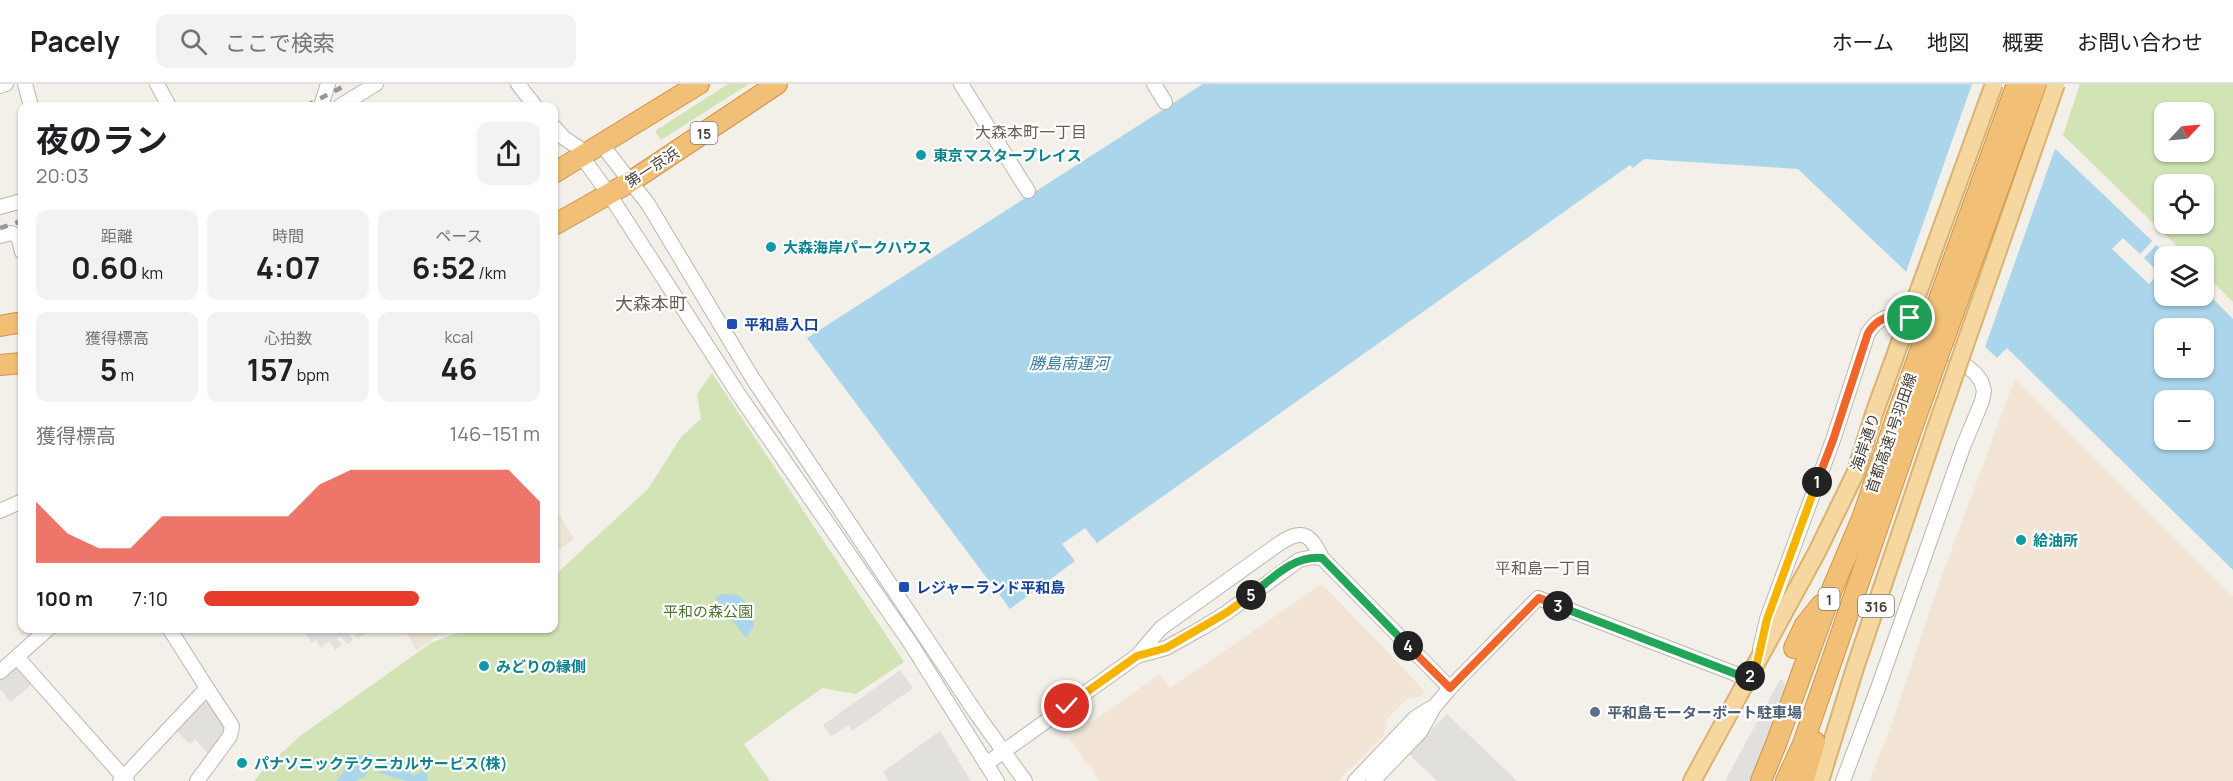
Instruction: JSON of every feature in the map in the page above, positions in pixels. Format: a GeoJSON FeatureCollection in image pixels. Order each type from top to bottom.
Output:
{"type":"FeatureCollection","features":[{"type":"Feature","properties":{"kind":"highway","name":"第一京浜"},"geometry":{"type":"LineString","coordinates":[[558,223],[630,182],[777,84]]}},
{"type":"Feature","properties":{"kind":"highway","name":"首都高速1号羽田線"},"geometry":{"type":"LineString","coordinates":[[1786,781],[1803,744],[1829,670],[1905,422],[2017,84]]}},
{"type":"Feature","properties":{"kind":"highway","name":"首都高速1号羽田線"},"geometry":{"type":"LineString","coordinates":[[1761,781],[1833,587],[1905,422],[2036,84]]}},
{"type":"Feature","properties":{"kind":"highway"},"geometry":{"type":"LineString","coordinates":[[558,171],[694,85]]}},
{"type":"Feature","properties":{"kind":"highway"},"geometry":{"type":"LineString","coordinates":[[0,326],[18,323]]}},
{"type":"Feature","properties":{"kind":"highway"},"geometry":{"type":"LineString","coordinates":[[1794,648],[1805,626],[1833,587]]}},
{"type":"Feature","properties":{"kind":"highway","name":"1"},"geometry":{"type":"LineString","coordinates":[[1803,781],[1830,698],[1829,670]]}},
{"type":"Feature","properties":{"kind":"main road","name":"海岸通り"},"geometry":{"type":"LineString","coordinates":[[1692,781],[1802,584],[1850,484],[1994,84]]}},
{"type":"Feature","properties":{"kind":"main road","name":"316"},"geometry":{"type":"LineString","coordinates":[[1820,781],[1855,668],[1935,431],[2056,84]]}},
{"type":"Feature","properties":{"kind":"street"},"geometry":{"type":"LineString","coordinates":[[0,86],[6,84]]}},
{"type":"Feature","properties":{"kind":"street"},"geometry":{"type":"LineString","coordinates":[[25,84],[30,102]]}},
{"type":"Feature","properties":{"kind":"street"},"geometry":{"type":"LineString","coordinates":[[158,84],[167,102]]}},
{"type":"Feature","properties":{"kind":"street"},"geometry":{"type":"LineString","coordinates":[[322,102],[328,84]]}},
{"type":"Feature","properties":{"kind":"street"},"geometry":{"type":"LineString","coordinates":[[347,102],[376,84]]}},
{"type":"Feature","properties":{"kind":"street"},"geometry":{"type":"LineString","coordinates":[[518,84],[532,102]]}},
{"type":"Feature","properties":{"kind":"street"},"geometry":{"type":"LineString","coordinates":[[961,84],[1028,191]]}},
{"type":"Feature","properties":{"kind":"street"},"geometry":{"type":"LineString","coordinates":[[1154,84],[1165,102]]}},
{"type":"Feature","properties":{"kind":"street"},"geometry":{"type":"LineString","coordinates":[[558,131],[564,138],[591,152],[630,182],[648,204],[753,379],[978,716],[1025,781]]}},
{"type":"Feature","properties":{"kind":"street"},"geometry":{"type":"LineString","coordinates":[[591,152],[609,194],[739,395],[911,644],[997,781]]}},
{"type":"Feature","properties":{"kind":"street"},"geometry":{"type":"LineString","coordinates":[[0,207],[18,202]]}},
{"type":"Feature","properties":{"kind":"street"},"geometry":{"type":"LineString","coordinates":[[0,236],[11,233],[18,236]]}},
{"type":"Feature","properties":{"kind":"street"},"geometry":{"type":"LineString","coordinates":[[1757,663],[1767,619],[1833,440],[1868,333],[1873,324],[1882,318],[1898,315],[1910,318],[1975,373],[1982,381],[1984,391],[1843,781]]}},
{"type":"Feature","properties":{"kind":"street"},"geometry":{"type":"LineString","coordinates":[[0,511],[18,503]]}},
{"type":"Feature","properties":{"kind":"street"},"geometry":{"type":"LineString","coordinates":[[986,764],[1137,656],[1161,628],[1288,538],[1306,535],[1312,539],[1322,558],[1450,688]]}},
{"type":"Feature","properties":{"kind":"street"},"geometry":{"type":"LineString","coordinates":[[1137,656],[1166,648],[1202,628],[1299,560],[1312,557],[1322,558]]}},
{"type":"Feature","properties":{"kind":"street"},"geometry":{"type":"LineString","coordinates":[[1373,781],[1420,732],[1434,707],[1450,688],[1539,598],[1749,679]]}},
{"type":"Feature","properties":{"kind":"street"},"geometry":{"type":"LineString","coordinates":[[0,672],[43,633]]}},
{"type":"Feature","properties":{"kind":"street"},"geometry":{"type":"LineString","coordinates":[[172,633],[232,726],[230,736],[197,781]]}},
{"type":"Feature","properties":{"kind":"street"},"geometry":{"type":"LineString","coordinates":[[17,657],[123,780],[207,688]]}},
{"type":"Feature","properties":{"kind":"street"},"geometry":{"type":"LineString","coordinates":[[1355,781],[1415,718],[1434,707]]}},
{"type":"Feature","properties":{"kind":"shaded area"},"geometry":{"type":"Polygon","coordinates":[[[2015,378],[2233,596],[2233,781],[1869,781],[2015,378]]]}},
{"type":"Feature","properties":{"kind":"shaded area"},"geometry":{"type":"Polygon","coordinates":[[[558,513],[574,539],[558,550],[558,513]]]}},
{"type":"Feature","properties":{"kind":"shaded area"},"geometry":{"type":"Polygon","coordinates":[[[1322,584],[1425,691],[1421,696],[1407,699],[1387,719],[1384,735],[1338,781],[1100,781],[1069,738],[1160,674],[1170,688],[1322,584]]]}},
{"type":"Feature","properties":{"kind":"shaded area"},"geometry":{"type":"Polygon","coordinates":[[[306,633],[349,633],[353,640],[347,644],[341,636],[337,638],[342,645],[335,650],[330,641],[320,647],[316,640],[312,643],[306,633]]]}},
{"type":"Feature","properties":{"kind":"shaded area"},"geometry":{"type":"Polygon","coordinates":[[[353,633],[365,634],[357,638],[353,633]]]}},
{"type":"Feature","properties":{"kind":"shaded area"},"geometry":{"type":"Polygon","coordinates":[[[406,633],[442,633],[417,650],[406,633]]]}},
{"type":"Feature","properties":{"kind":"shaded area"},"geometry":{"type":"Polygon","coordinates":[[[14,664],[34,682],[11,702],[0,689],[0,676],[14,664]]]}},
{"type":"Feature","properties":{"kind":"shaded area"},"geometry":{"type":"Polygon","coordinates":[[[900,670],[913,688],[852,731],[848,725],[831,737],[823,725],[900,670]]]}},
{"type":"Feature","properties":{"kind":"shaded area"},"geometry":{"type":"Polygon","coordinates":[[[1782,679],[1797,716],[1769,781],[1725,781],[1779,681],[1782,679]]]}},
{"type":"Feature","properties":{"kind":"shaded area"},"geometry":{"type":"Polygon","coordinates":[[[204,699],[210,699],[227,731],[209,755],[195,739],[190,744],[175,729],[204,699]]]}},
{"type":"Feature","properties":{"kind":"shaded area"},"geometry":{"type":"Polygon","coordinates":[[[1447,714],[1517,781],[1437,781],[1408,753],[1447,714]]]}},
{"type":"Feature","properties":{"kind":"shaded area"},"geometry":{"type":"Polygon","coordinates":[[[940,731],[971,781],[889,781],[883,772],[940,731]]]}},
{"type":"Feature","properties":{"kind":"green space"},"geometry":{"type":"Polygon","coordinates":[[[728,84],[749,84],[661,140],[655,131],[728,84]]]}},
{"type":"Feature","properties":{"kind":"green space"},"geometry":{"type":"Polygon","coordinates":[[[2080,84],[2233,84],[2233,302],[2214,283],[2214,246],[2177,246],[2164,234],[2214,234],[2214,174],[2154,174],[2154,224],[2063,135],[2080,84]]]}},
{"type":"Feature","properties":{"kind":"green space","name":"平和の森公園"},"geometry":{"type":"Polygon","coordinates":[[[712,373],[904,662],[856,694],[822,688],[744,744],[770,781],[254,781],[300,736],[431,643],[457,633],[558,633],[558,572],[648,489],[681,437],[701,419],[697,394],[712,373]]]}},
{"type":"Feature","properties":{"kind":"water","name":"勝島南運河"},"geometry":{"type":"Polygon","coordinates":[[[1203,84],[1987,84],[2157,246],[2154,246],[2154,306],[2214,306],[2214,300],[2233,319],[2233,570],[2007,348],[1997,358],[1798,169],[1644,159],[1633,168],[1630,165],[1097,543],[1085,528],[1062,544],[1075,561],[1010,609],[807,338],[1203,84]]]}},
{"type":"Feature","properties":{"kind":"water"},"geometry":{"type":"Polygon","coordinates":[[[722,594],[738,595],[752,607],[754,626],[746,638],[715,598],[722,594]]]}},
{"type":"Feature","properties":{"kind":"water"},"geometry":{"type":"Polygon","coordinates":[[[371,753],[366,776],[355,781],[336,781],[356,756],[371,753]]]}},
{"type":"Feature","properties":{"kind":"water"},"geometry":{"type":"Polygon","coordinates":[[[382,759],[414,776],[422,771],[428,775],[427,781],[407,781],[379,773],[382,759]]]}},
{"type":"Feature","properties":{"kind":"pier"},"geometry":{"type":"Polygon","coordinates":[[[1972,84],[1992,84],[2056,146],[1984,350],[1905,275],[1972,84]]]}},
{"type":"Feature","properties":{"kind":"pier"},"geometry":{"type":"Polygon","coordinates":[[[2123,238],[2140,254],[2154,239],[2158,243],[2144,258],[2154,268],[2154,278],[2149,284],[2112,249],[2123,238]]]}},
{"type":"Feature","properties":{"kind":"railway"},"geometry":{"type":"LineString","coordinates":[[314,102],[348,84]]}},
{"type":"Feature","properties":{"kind":"railway"},"geometry":{"type":"LineString","coordinates":[[0,228],[18,222]]}},
{"type":"Feature","properties":{"kind":"place","name":"東京マスタープレイス"},"geometry":{"type":"Point","coordinates":[921,155]}},
{"type":"Feature","properties":{"kind":"place","name":"大森海岸パークハウス"},"geometry":{"type":"Point","coordinates":[771,247]}},
{"type":"Feature","properties":{"kind":"place","name":"平和島入口"},"geometry":{"type":"Point","coordinates":[732,324]}},
{"type":"Feature","properties":{"kind":"place","name":"給油所"},"geometry":{"type":"Point","coordinates":[2021,540]}},
{"type":"Feature","properties":{"kind":"place","name":"レジャーランド平和島"},"geometry":{"type":"Point","coordinates":[904,587]}},
{"type":"Feature","properties":{"kind":"place","name":"みどりの縁側"},"geometry":{"type":"Point","coordinates":[484,666]}},
{"type":"Feature","properties":{"kind":"place","name":"平和島モーターボート駐車場"},"geometry":{"type":"Point","coordinates":[1595,712]}},
{"type":"Feature","properties":{"kind":"place","name":"パナソニックテクニカルサービス(株)"},"geometry":{"type":"Point","coordinates":[242,763]}},
{"type":"Feature","properties":{"kind":"district","name":"大森本町一丁目"},"geometry":{"type":"Point","coordinates":[1031,132]}},
{"type":"Feature","properties":{"kind":"district","name":"大森本町"},"geometry":{"type":"Point","coordinates":[651,303]}},
{"type":"Feature","properties":{"kind":"district","name":"平和島一丁目"},"geometry":{"type":"Point","coordinates":[1543,568]}},
{"type":"Feature","properties":{"kind":"route"},"geometry":{"type":"LineString","coordinates":[[1067,706],[1137,656],[1166,648],[1202,628],[1292,564],[1312,557],[1322,558],[1450,688],[1539,598],[1749,679],[1757,663],[1767,619],[1833,440],[1868,333],[1873,324],[1882,318],[1898,315],[1910,318]]}}]}
